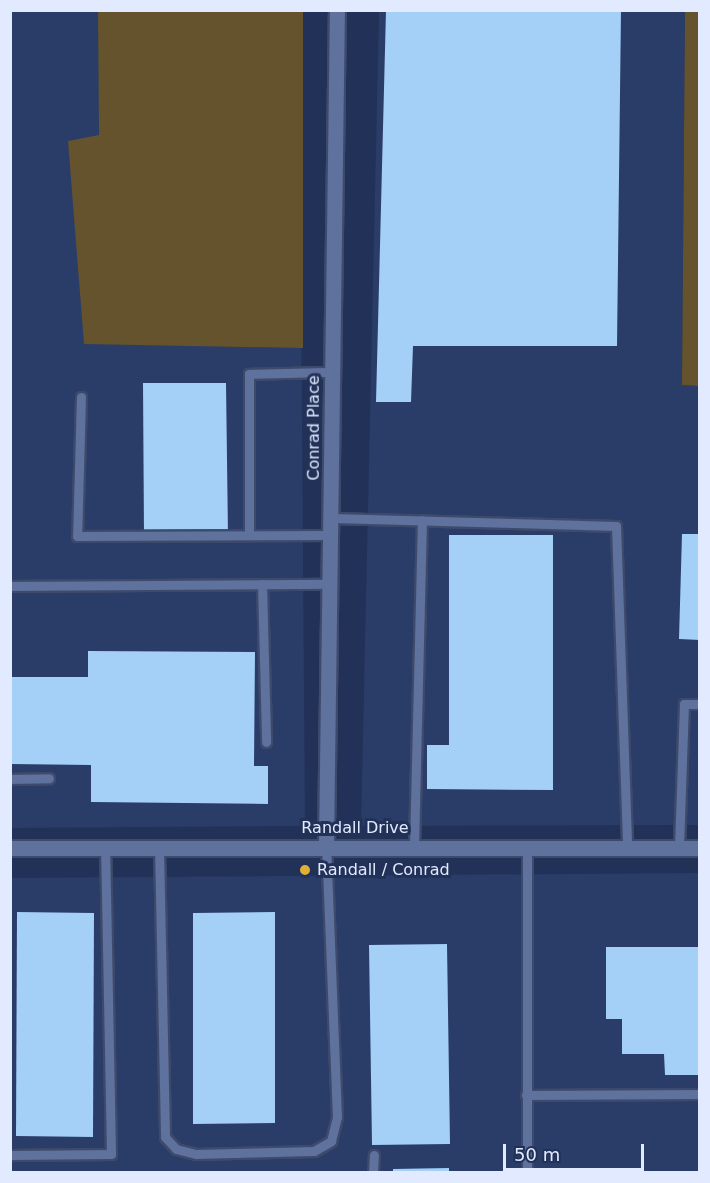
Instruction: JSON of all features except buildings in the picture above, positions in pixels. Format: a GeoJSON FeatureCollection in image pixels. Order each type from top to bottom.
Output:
{"type":"FeatureCollection","features":[{"type":"Feature","properties":{"kind":"street","name":"Conrad Place"},"geometry":{"type":"LineString","coordinates":[[326,846],[337,10]]}},
{"type":"Feature","properties":{"kind":"street","name":"Randall Drive"},"geometry":{"type":"LineString","coordinates":[[10,848],[414,846],[699,848]]}},
{"type":"Feature","properties":{"kind":"lane"},"geometry":{"type":"LineString","coordinates":[[249,535],[249,374],[332,372]]}},
{"type":"Feature","properties":{"kind":"lane"},"geometry":{"type":"LineString","coordinates":[[81,397],[77,536],[330,535]]}},
{"type":"Feature","properties":{"kind":"lane"},"geometry":{"type":"LineString","coordinates":[[332,518],[616,526],[627,847]]}},
{"type":"Feature","properties":{"kind":"lane"},"geometry":{"type":"LineString","coordinates":[[414,846],[422,520]]}},
{"type":"Feature","properties":{"kind":"lane"},"geometry":{"type":"LineString","coordinates":[[262,584],[266,742]]}},
{"type":"Feature","properties":{"kind":"lane"},"geometry":{"type":"LineString","coordinates":[[10,586],[329,584]]}},
{"type":"Feature","properties":{"kind":"lane"},"geometry":{"type":"LineString","coordinates":[[679,848],[684,704],[699,704]]}},
{"type":"Feature","properties":{"kind":"lane"},"geometry":{"type":"LineString","coordinates":[[10,778],[49,778]]}},
{"type":"Feature","properties":{"kind":"lane"},"geometry":{"type":"LineString","coordinates":[[159,847],[165,1137],[176,1149],[196,1154],[314,1151],[331,1141],[337,1117],[326,846]]}},
{"type":"Feature","properties":{"kind":"lane"},"geometry":{"type":"LineString","coordinates":[[527,847],[527,1173]]}},
{"type":"Feature","properties":{"kind":"lane"},"geometry":{"type":"LineString","coordinates":[[10,1155],[111,1154],[105,848]]}},
{"type":"Feature","properties":{"kind":"lane"},"geometry":{"type":"LineString","coordinates":[[526,1095],[699,1094]]}},
{"type":"Feature","properties":{"kind":"lane"},"geometry":{"type":"LineString","coordinates":[[373,1173],[374,1155]]}},
{"type":"Feature","properties":{"kind":"shaded area"},"geometry":{"type":"Polygon","coordinates":[[[699,10],[700,386],[682,385],[685,11],[699,10]]]}},
{"type":"Feature","properties":{"kind":"shaded area"},"geometry":{"type":"Polygon","coordinates":[[[10,11],[299,11],[305,826],[11,828],[10,11]]]}},
{"type":"Feature","properties":{"kind":"shaded area"},"geometry":{"type":"Polygon","coordinates":[[[98,11],[303,11],[303,348],[84,344],[68,141],[99,135],[98,11]]]}},
{"type":"Feature","properties":{"kind":"shaded area"},"geometry":{"type":"Polygon","coordinates":[[[379,11],[685,11],[682,385],[700,386],[699,825],[361,826],[379,11]]]}},
{"type":"Feature","properties":{"kind":"shaded area"},"geometry":{"type":"Polygon","coordinates":[[[699,873],[699,1172],[11,1172],[10,878],[699,873]]]}},
{"type":"Feature","properties":{"kind":"place","name":"Randall / Conrad"},"geometry":{"type":"Point","coordinates":[305,870]}}]}
